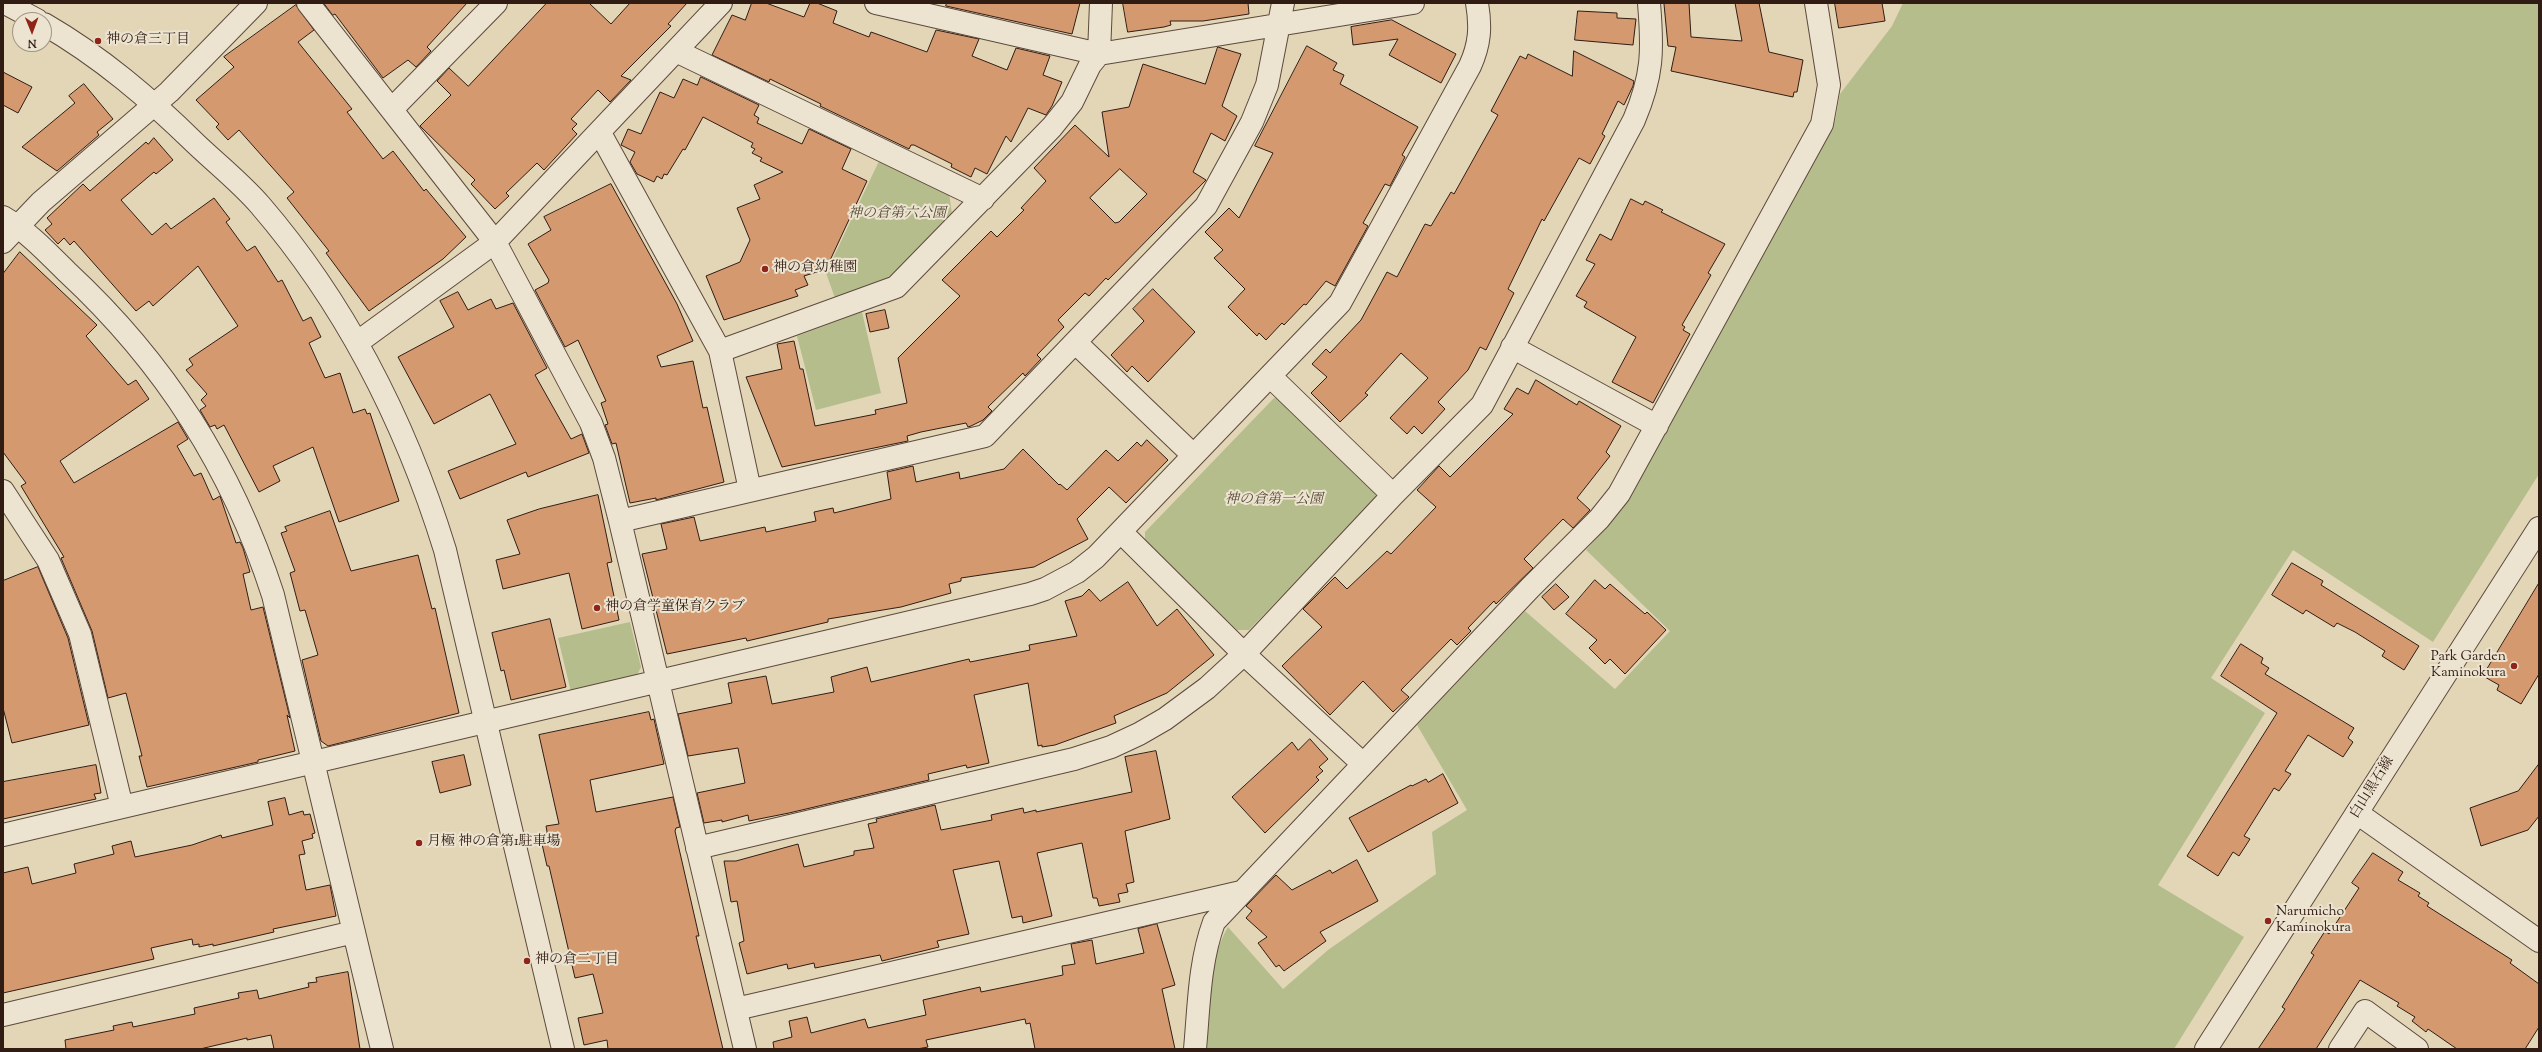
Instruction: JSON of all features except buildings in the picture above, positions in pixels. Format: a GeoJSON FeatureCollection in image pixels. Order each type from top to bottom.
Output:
{"type":"FeatureCollection","features":[{"type":"Feature","properties":{"kind":"street"},"geometry":{"type":"LineString","coordinates":[[5,3],[22,12]]}},
{"type":"Feature","properties":{"kind":"street"},"geometry":{"type":"LineString","coordinates":[[3,242],[10,221],[41,202],[156,105],[256,3]]}},
{"type":"Feature","properties":{"kind":"street"},"geometry":{"type":"LineString","coordinates":[[308,3],[495,242],[591,423],[604,458],[620,521],[745,1049]]}},
{"type":"Feature","properties":{"kind":"street"},"geometry":{"type":"LineString","coordinates":[[392,109],[496,3]]}},
{"type":"Feature","properties":{"kind":"street"},"geometry":{"type":"LineString","coordinates":[[358,342],[495,242],[600,133],[721,3]]}},
{"type":"Feature","properties":{"kind":"street"},"geometry":{"type":"LineString","coordinates":[[876,3],[1099,54],[1413,3]]}},
{"type":"Feature","properties":{"kind":"street"},"geometry":{"type":"LineString","coordinates":[[720,351],[896,287],[1052,127],[1072,102],[1090,65],[1099,54],[1101,3]]}},
{"type":"Feature","properties":{"kind":"street"},"geometry":{"type":"LineString","coordinates":[[620,521],[985,436],[1206,206],[1252,122],[1267,85],[1283,3]]}},
{"type":"Feature","properties":{"kind":"street"},"geometry":{"type":"LineString","coordinates":[[3,835],[486,723],[1045,589],[1077,572],[1121,532],[1192,454],[1340,303],[1470,66],[1480,38],[1481,22],[1477,3]]}},
{"type":"Feature","properties":{"kind":"street"},"geometry":{"type":"LineString","coordinates":[[697,848],[1074,760],[1111,747],[1164,719],[1207,688],[1244,654],[1393,495],[1482,405],[1634,120],[1645,94],[1653,48],[1649,3]]}},
{"type":"Feature","properties":{"kind":"street"},"geometry":{"type":"LineString","coordinates":[[1195,1049],[1202,972],[1207,941],[1214,922],[1363,764],[1599,519],[1619,494],[1822,124],[1828,85],[1816,3]]}},
{"type":"Feature","properties":{"kind":"street"},"geometry":{"type":"LineString","coordinates":[[52,29],[78,44],[156,105],[259,204],[303,258],[358,342],[396,416],[428,495],[454,586],[563,1049]]}},
{"type":"Feature","properties":{"kind":"street"},"geometry":{"type":"LineString","coordinates":[[676,51],[983,199]]}},
{"type":"Feature","properties":{"kind":"street"},"geometry":{"type":"LineString","coordinates":[[600,133],[720,351],[750,490]]}},
{"type":"Feature","properties":{"kind":"street"},"geometry":{"type":"LineString","coordinates":[[10,221],[85,288],[144,351],[174,392],[217,460],[255,542],[265,569],[287,649],[382,1049]]}},
{"type":"Feature","properties":{"kind":"street"},"geometry":{"type":"LineString","coordinates":[[1076,343],[1192,454]]}},
{"type":"Feature","properties":{"kind":"street"},"geometry":{"type":"LineString","coordinates":[[1512,348],[1657,426]]}},
{"type":"Feature","properties":{"kind":"street"},"geometry":{"type":"LineString","coordinates":[[1270,376],[1393,495]]}},
{"type":"Feature","properties":{"kind":"street"},"geometry":{"type":"LineString","coordinates":[[3,491],[48,560],[80,634],[122,807]]}},
{"type":"Feature","properties":{"kind":"street","name":"白山黒石線"},"geometry":{"type":"LineString","coordinates":[[2206,1049],[2539,528]]}},
{"type":"Feature","properties":{"kind":"street"},"geometry":{"type":"LineString","coordinates":[[1121,532],[1244,654],[1363,764]]}},
{"type":"Feature","properties":{"kind":"street"},"geometry":{"type":"LineString","coordinates":[[2357,814],[2539,941]]}},
{"type":"Feature","properties":{"kind":"street"},"geometry":{"type":"LineString","coordinates":[[736,1009],[1241,892]]}},
{"type":"Feature","properties":{"kind":"street"},"geometry":{"type":"LineString","coordinates":[[3,1014],[354,932]]}},
{"type":"Feature","properties":{"kind":"street"},"geometry":{"type":"LineString","coordinates":[[2340,1049],[2365,1011],[2417,1049]]}},
{"type":"Feature","properties":{"kind":"green space"},"geometry":{"type":"Polygon","coordinates":[[[1903,3],[2539,3],[2539,474],[2433,642],[2293,550],[2211,678],[2265,713],[2158,885],[2244,937],[2174,1049],[1207,1049],[1209,1002],[1213,970],[1216,955],[1228,927],[1283,989],[1328,950],[1436,874],[1432,832],[1467,810],[1417,725],[1525,611],[1615,689],[1670,631],[1586,550],[1610,523],[1632,493],[1835,121],[1840,94],[1892,26],[1903,3]]]}},
{"type":"Feature","properties":{"kind":"green space","name":"神の倉第六公園"},"geometry":{"type":"Polygon","coordinates":[[[879,161],[949,193],[952,214],[891,277],[835,298],[826,273],[879,161]]]}},
{"type":"Feature","properties":{"kind":"green space"},"geometry":{"type":"Polygon","coordinates":[[[862,312],[881,393],[816,410],[797,336],[862,312]]]}},
{"type":"Feature","properties":{"kind":"green space","name":"神の倉第一公園"},"geometry":{"type":"Polygon","coordinates":[[[1274,398],[1284,399],[1375,487],[1376,498],[1249,630],[1237,630],[1145,542],[1145,532],[1274,398]]]}},
{"type":"Feature","properties":{"kind":"green space"},"geometry":{"type":"Polygon","coordinates":[[[630,622],[641,667],[636,677],[571,692],[558,638],[630,622]]]}},
{"type":"Feature","properties":{"kind":"place","name":"神の倉三丁目"},"geometry":{"type":"Point","coordinates":[98,41]}},
{"type":"Feature","properties":{"kind":"place","name":"神の倉幼稚園"},"geometry":{"type":"Point","coordinates":[765,269]}},
{"type":"Feature","properties":{"kind":"place","name":"神の倉学童保育クラブ"},"geometry":{"type":"Point","coordinates":[597,608]}},
{"type":"Feature","properties":{"kind":"place","name":"Park Garden Kaminokura"},"geometry":{"type":"Point","coordinates":[2514,666]}},
{"type":"Feature","properties":{"kind":"place","name":"月極 神の倉第1駐車場"},"geometry":{"type":"Point","coordinates":[419,843]}},
{"type":"Feature","properties":{"kind":"place","name":"Narumicho Kaminokura"},"geometry":{"type":"Point","coordinates":[2268,921]}},
{"type":"Feature","properties":{"kind":"place","name":"神の倉二丁目"},"geometry":{"type":"Point","coordinates":[527,961]}}]}
